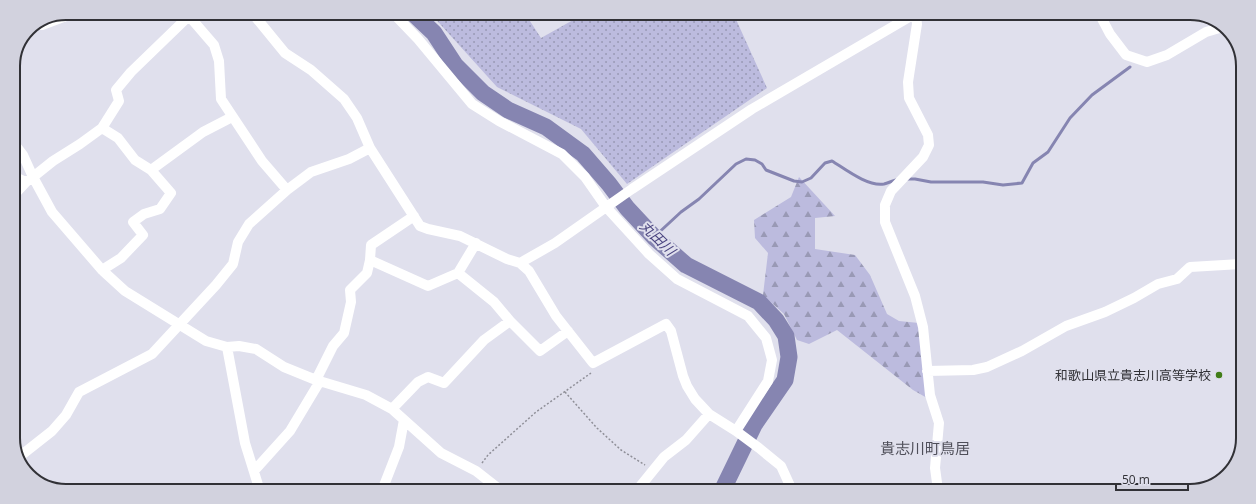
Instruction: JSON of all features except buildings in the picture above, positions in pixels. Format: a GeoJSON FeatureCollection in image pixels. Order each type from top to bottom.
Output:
{"type":"FeatureCollection","features":[{"type":"Feature","properties":{"kind":"street"},"geometry":{"type":"LineString","coordinates":[[20,189],[53,160],[80,144],[102,128],[119,101],[116,90],[131,72],[186,20]]}},
{"type":"Feature","properties":{"kind":"street"},"geometry":{"type":"LineString","coordinates":[[195,20],[214,45],[219,61],[221,99],[262,161],[287,190]]}},
{"type":"Feature","properties":{"kind":"street"},"geometry":{"type":"LineString","coordinates":[[258,20],[285,53],[311,70],[344,99],[357,118],[370,148],[420,226],[460,236],[507,259],[520,263],[528,271],[556,316],[593,363],[666,324],[671,331],[687,386],[695,399],[709,414],[736,431],[781,466],[789,484]]}},
{"type":"Feature","properties":{"kind":"street"},"geometry":{"type":"LineString","coordinates":[[400,20],[418,39],[472,104],[499,121],[562,154],[585,177],[606,207],[650,254],[677,279],[748,316],[766,338],[772,360],[768,381],[736,431]]}},
{"type":"Feature","properties":{"kind":"street"},"geometry":{"type":"LineString","coordinates":[[520,263],[555,243],[632,189],[752,109],[904,20]]}},
{"type":"Feature","properties":{"kind":"street"},"geometry":{"type":"LineString","coordinates":[[916,20],[908,82],[909,98],[928,135],[928,145],[923,157],[891,191],[885,205],[885,222],[915,296],[923,327],[930,395],[939,423],[935,468],[937,484]]}},
{"type":"Feature","properties":{"kind":"street"},"geometry":{"type":"LineString","coordinates":[[1103,20],[1110,34],[1126,55],[1147,62],[1167,55],[1206,32],[1216,29]]}},
{"type":"Feature","properties":{"kind":"street"},"geometry":{"type":"LineString","coordinates":[[151,170],[202,132],[232,117]]}},
{"type":"Feature","properties":{"kind":"street"},"geometry":{"type":"LineString","coordinates":[[102,128],[118,138],[135,160],[151,170],[171,193],[160,209],[144,214],[133,222],[143,235],[121,258],[102,270]]}},
{"type":"Feature","properties":{"kind":"street"},"geometry":{"type":"LineString","coordinates":[[23,453],[52,431],[66,415],[79,392],[152,354],[216,285],[233,264],[238,242],[249,224],[287,190],[311,172],[349,158],[370,148]]}},
{"type":"Feature","properties":{"kind":"street"},"geometry":{"type":"LineString","coordinates":[[20,151],[23,155],[30,180],[52,212],[102,270],[125,291],[206,341],[226,347],[239,346],[256,349],[284,367],[318,381],[366,395],[392,409],[441,453],[476,471],[493,484]]}},
{"type":"Feature","properties":{"kind":"street"},"geometry":{"type":"LineString","coordinates":[[20,178],[30,180]]}},
{"type":"Feature","properties":{"kind":"street"},"geometry":{"type":"LineString","coordinates":[[254,471],[290,431],[318,381],[333,346],[344,333],[351,302],[350,290],[367,273],[371,245],[414,216]]}},
{"type":"Feature","properties":{"kind":"street"},"geometry":{"type":"LineString","coordinates":[[370,260],[428,286],[458,273],[476,243]]}},
{"type":"Feature","properties":{"kind":"street"},"geometry":{"type":"LineString","coordinates":[[927,371],[973,370],[987,367],[1022,351],[1066,326],[1110,309],[1134,298],[1158,284],[1177,279],[1190,266],[1236,264]]}},
{"type":"Feature","properties":{"kind":"street"},"geometry":{"type":"LineString","coordinates":[[458,273],[494,302],[510,321],[540,351],[568,331]]}},
{"type":"Feature","properties":{"kind":"street"},"geometry":{"type":"LineString","coordinates":[[392,409],[418,382],[428,377],[444,383],[484,340],[510,321]]}},
{"type":"Feature","properties":{"kind":"street"},"geometry":{"type":"LineString","coordinates":[[226,347],[244,443],[258,484]]}},
{"type":"Feature","properties":{"kind":"street"},"geometry":{"type":"LineString","coordinates":[[642,484],[664,456],[686,440],[709,414]]}},
{"type":"Feature","properties":{"kind":"street"},"geometry":{"type":"LineString","coordinates":[[385,484],[399,447],[404,420]]}},
{"type":"Feature","properties":{"kind":"path"},"geometry":{"type":"LineString","coordinates":[[476,471],[488,455],[536,412],[594,370],[593,363]]}},
{"type":"Feature","properties":{"kind":"path"},"geometry":{"type":"LineString","coordinates":[[565,392],[597,428],[621,450],[654,470]]}},
{"type":"Feature","properties":{"kind":"green space"},"geometry":{"type":"Polygon","coordinates":[[[436,20],[529,20],[541,38],[573,20],[736,20],[767,88],[627,184],[581,129],[497,87],[436,20]]]}},
{"type":"Feature","properties":{"kind":"green space"},"geometry":{"type":"Polygon","coordinates":[[[799,177],[835,216],[815,218],[815,249],[855,255],[870,275],[887,314],[899,321],[919,323],[927,398],[913,390],[837,330],[809,344],[797,340],[784,314],[763,295],[768,253],[755,238],[754,220],[791,197],[799,177]]]}},
{"type":"Feature","properties":{"kind":"waterway","name":"丸田川"},"geometry":{"type":"LineString","coordinates":[[420,20],[434,33],[455,65],[483,93],[508,110],[546,127],[583,154],[609,184],[627,208],[654,237],[686,265],[759,302],[776,320],[786,336],[789,357],[785,380],[754,425],[725,484]]}},
{"type":"Feature","properties":{"kind":"waterway"},"geometry":{"type":"LineString","coordinates":[[906,179],[931,182],[983,182],[1003,185],[1022,183],[1033,163],[1048,152],[1070,118],[1092,95],[1130,67]]}},
{"type":"Feature","properties":{"kind":"waterway"},"geometry":{"type":"LineString","coordinates":[[654,237],[681,212],[699,199],[736,164],[746,159],[755,160],[762,164],[766,170],[794,181],[802,182],[811,178],[825,163],[832,161],[857,177],[871,183],[884,184],[896,180]]}},
{"type":"Feature","properties":{"kind":"place","name":"和歌山県立貴志川高等学校"},"geometry":{"type":"Point","coordinates":[1219,375]}},
{"type":"Feature","properties":{"kind":"district","name":"貴志川町鳥居"},"geometry":{"type":"Point","coordinates":[925,448]}}]}
